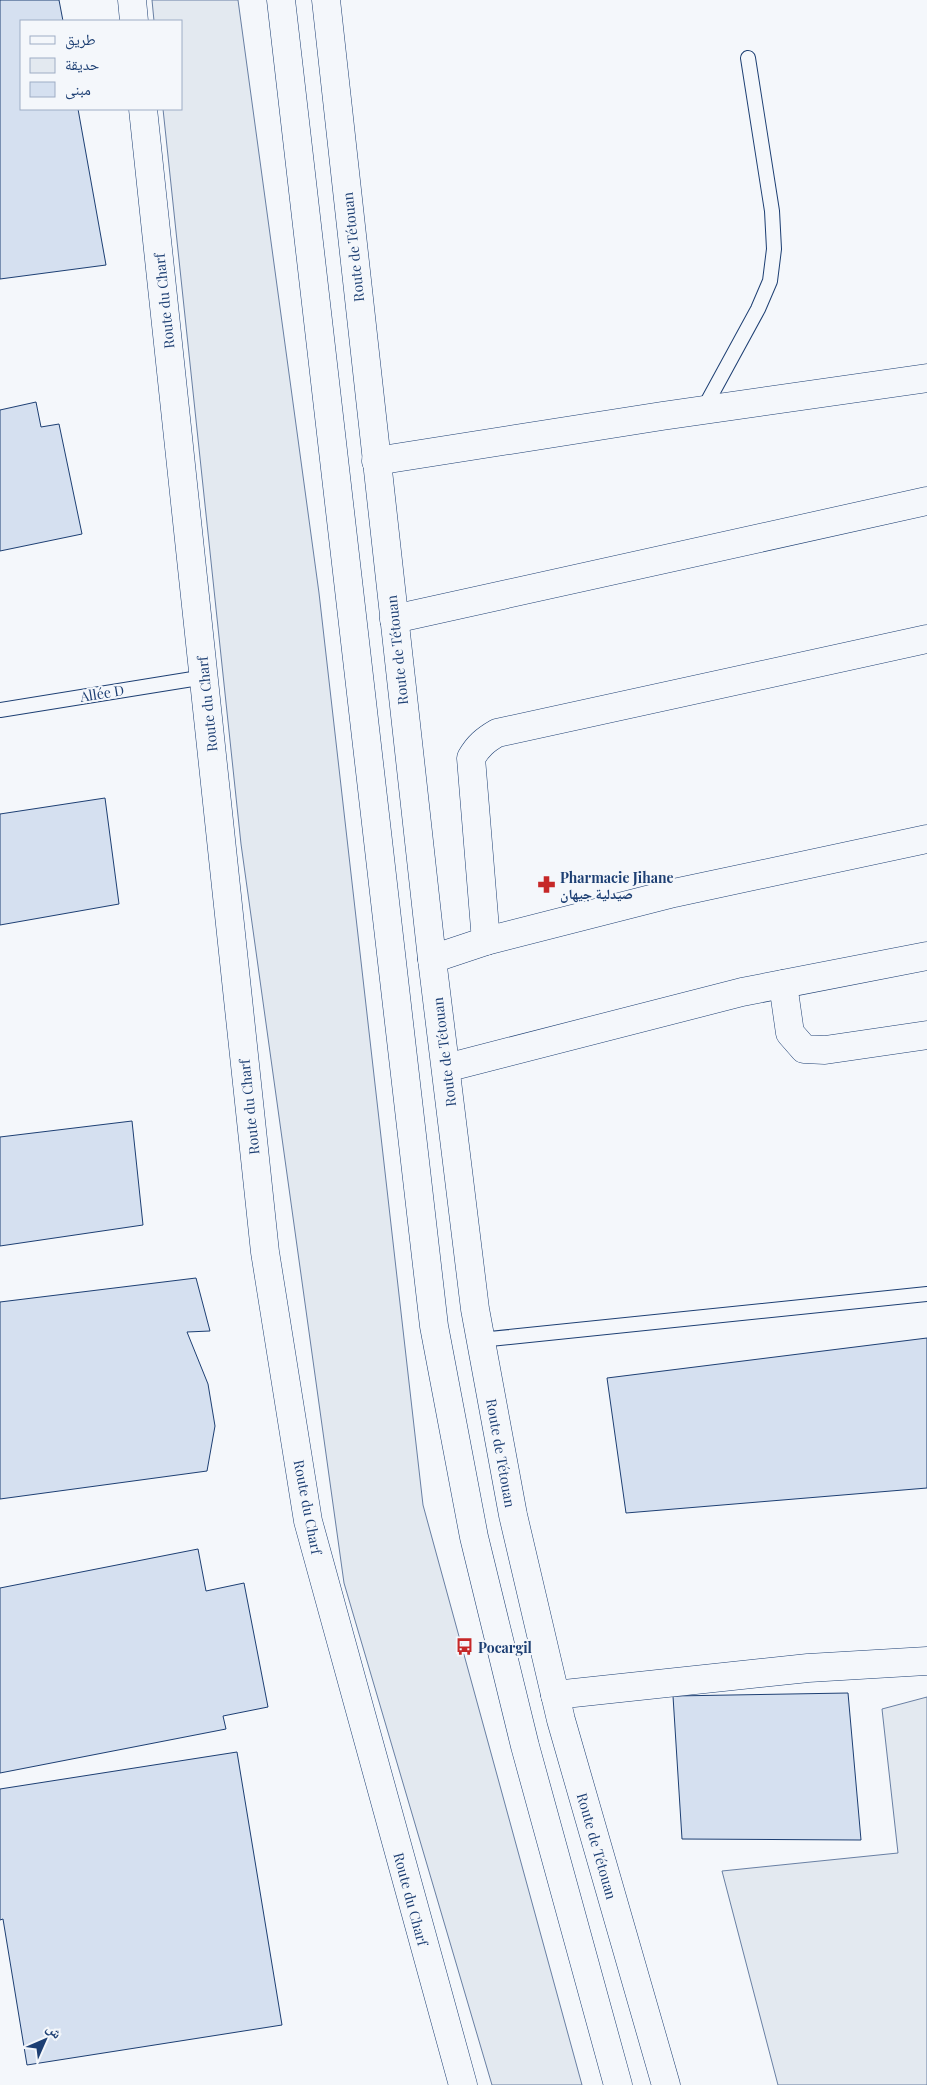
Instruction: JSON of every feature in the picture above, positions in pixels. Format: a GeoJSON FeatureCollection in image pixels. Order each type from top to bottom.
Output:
{"type":"FeatureCollection","features":[{"type":"Feature","properties":{"kind":"main road"},"geometry":{"type":"LineString","coordinates":[[132,0],[134,20]]}},
{"type":"Feature","properties":{"kind":"main road"},"geometry":{"type":"LineString","coordinates":[[281,0],[434,1326],[474,1537],[524,1746],[618,2085]]}},
{"type":"Feature","properties":{"kind":"main road","name":"Route de Tétouan"},"geometry":{"type":"LineString","coordinates":[[326,0],[432,959],[480,1340],[513,1515],[555,1695],[666,2085]]}},
{"type":"Feature","properties":{"kind":"main road","name":"Route du Charf"},"geometry":{"type":"LineString","coordinates":[[143,110],[265,1252],[308,1521],[463,2085]]}},
{"type":"Feature","properties":{"kind":"main road"},"geometry":{"type":"LineString","coordinates":[[376,461],[703,410],[927,378]]}},
{"type":"Feature","properties":{"kind":"main road"},"geometry":{"type":"LineString","coordinates":[[394,619],[927,501]]}},
{"type":"Feature","properties":{"kind":"main road"},"geometry":{"type":"LineString","coordinates":[[486,941],[471,758],[478,746],[486,739],[497,733],[927,639]]}},
{"type":"Feature","properties":{"kind":"main road"},"geometry":{"type":"LineString","coordinates":[[432,959],[486,941],[674,893],[927,838]]}},
{"type":"Feature","properties":{"kind":"main road"},"geometry":{"type":"LineString","coordinates":[[446,1068],[732,994],[927,956]]}},
{"type":"Feature","properties":{"kind":"main road"},"geometry":{"type":"LineString","coordinates":[[782,984],[790,1033],[804,1049],[825,1050],[927,1035]]}},
{"type":"Feature","properties":{"kind":"main road"},"geometry":{"type":"LineString","coordinates":[[555,1695],[808,1668],[927,1660]]}},
{"type":"Feature","properties":{"kind":"lane"},"geometry":{"type":"LineString","coordinates":[[703,410],[758,309],[770,281],[774,249],[772,211],[748,58]]}},
{"type":"Feature","properties":{"kind":"lane","name":"Allée D"},"geometry":{"type":"LineString","coordinates":[[0,710],[205,677]]}},
{"type":"Feature","properties":{"kind":"lane"},"geometry":{"type":"LineString","coordinates":[[480,1340],[927,1294]]}},
{"type":"Feature","properties":{"kind":"green space"},"geometry":{"type":"Polygon","coordinates":[[[152,0],[238,0],[319,593],[423,1505],[582,2085],[492,2085],[344,1583],[241,844],[163,110],[182,110],[182,20],[154,20],[152,0]]]}},
{"type":"Feature","properties":{"kind":"green space"},"geometry":{"type":"Polygon","coordinates":[[[927,1697],[927,2085],[778,2085],[722,1871],[898,1853],[882,1709],[927,1697]]]}},
{"type":"Feature","properties":{"kind":"building"},"geometry":{"type":"Polygon","coordinates":[[[0,0],[59,0],[63,20],[20,20],[20,110],[78,110],[106,265],[0,279],[0,0]]]}},
{"type":"Feature","properties":{"kind":"building"},"geometry":{"type":"Polygon","coordinates":[[[36,402],[41,427],[59,424],[82,534],[0,551],[0,410],[36,402]]]}},
{"type":"Feature","properties":{"kind":"building"},"geometry":{"type":"Polygon","coordinates":[[[105,798],[119,904],[0,925],[0,814],[105,798]]]}},
{"type":"Feature","properties":{"kind":"building"},"geometry":{"type":"Polygon","coordinates":[[[132,1121],[143,1225],[0,1246],[0,1137],[132,1121]]]}},
{"type":"Feature","properties":{"kind":"building"},"geometry":{"type":"Polygon","coordinates":[[[196,1278],[210,1331],[187,1332],[208,1384],[215,1426],[207,1471],[0,1499],[0,1302],[196,1278]]]}},
{"type":"Feature","properties":{"kind":"building"},"geometry":{"type":"Polygon","coordinates":[[[927,1338],[927,1488],[626,1513],[607,1378],[927,1338]]]}},
{"type":"Feature","properties":{"kind":"building"},"geometry":{"type":"Polygon","coordinates":[[[198,1549],[206,1591],[244,1583],[268,1707],[223,1716],[226,1729],[0,1773],[0,1588],[198,1549]]]}},
{"type":"Feature","properties":{"kind":"building"},"geometry":{"type":"Polygon","coordinates":[[[848,1693],[861,1840],[682,1839],[673,1696],[848,1693]]]}},
{"type":"Feature","properties":{"kind":"building"},"geometry":{"type":"Polygon","coordinates":[[[237,1752],[282,2025],[27,2065],[3,1919],[0,1920],[0,1789],[237,1752]]]}},
{"type":"Feature","properties":{"kind":"place","name":"Pharmacie Jihane صيدلية جيهان"},"geometry":{"type":"Point","coordinates":[546,885]}},
{"type":"Feature","properties":{"kind":"place","name":"Pocargil"},"geometry":{"type":"Point","coordinates":[464,1647]}}]}
